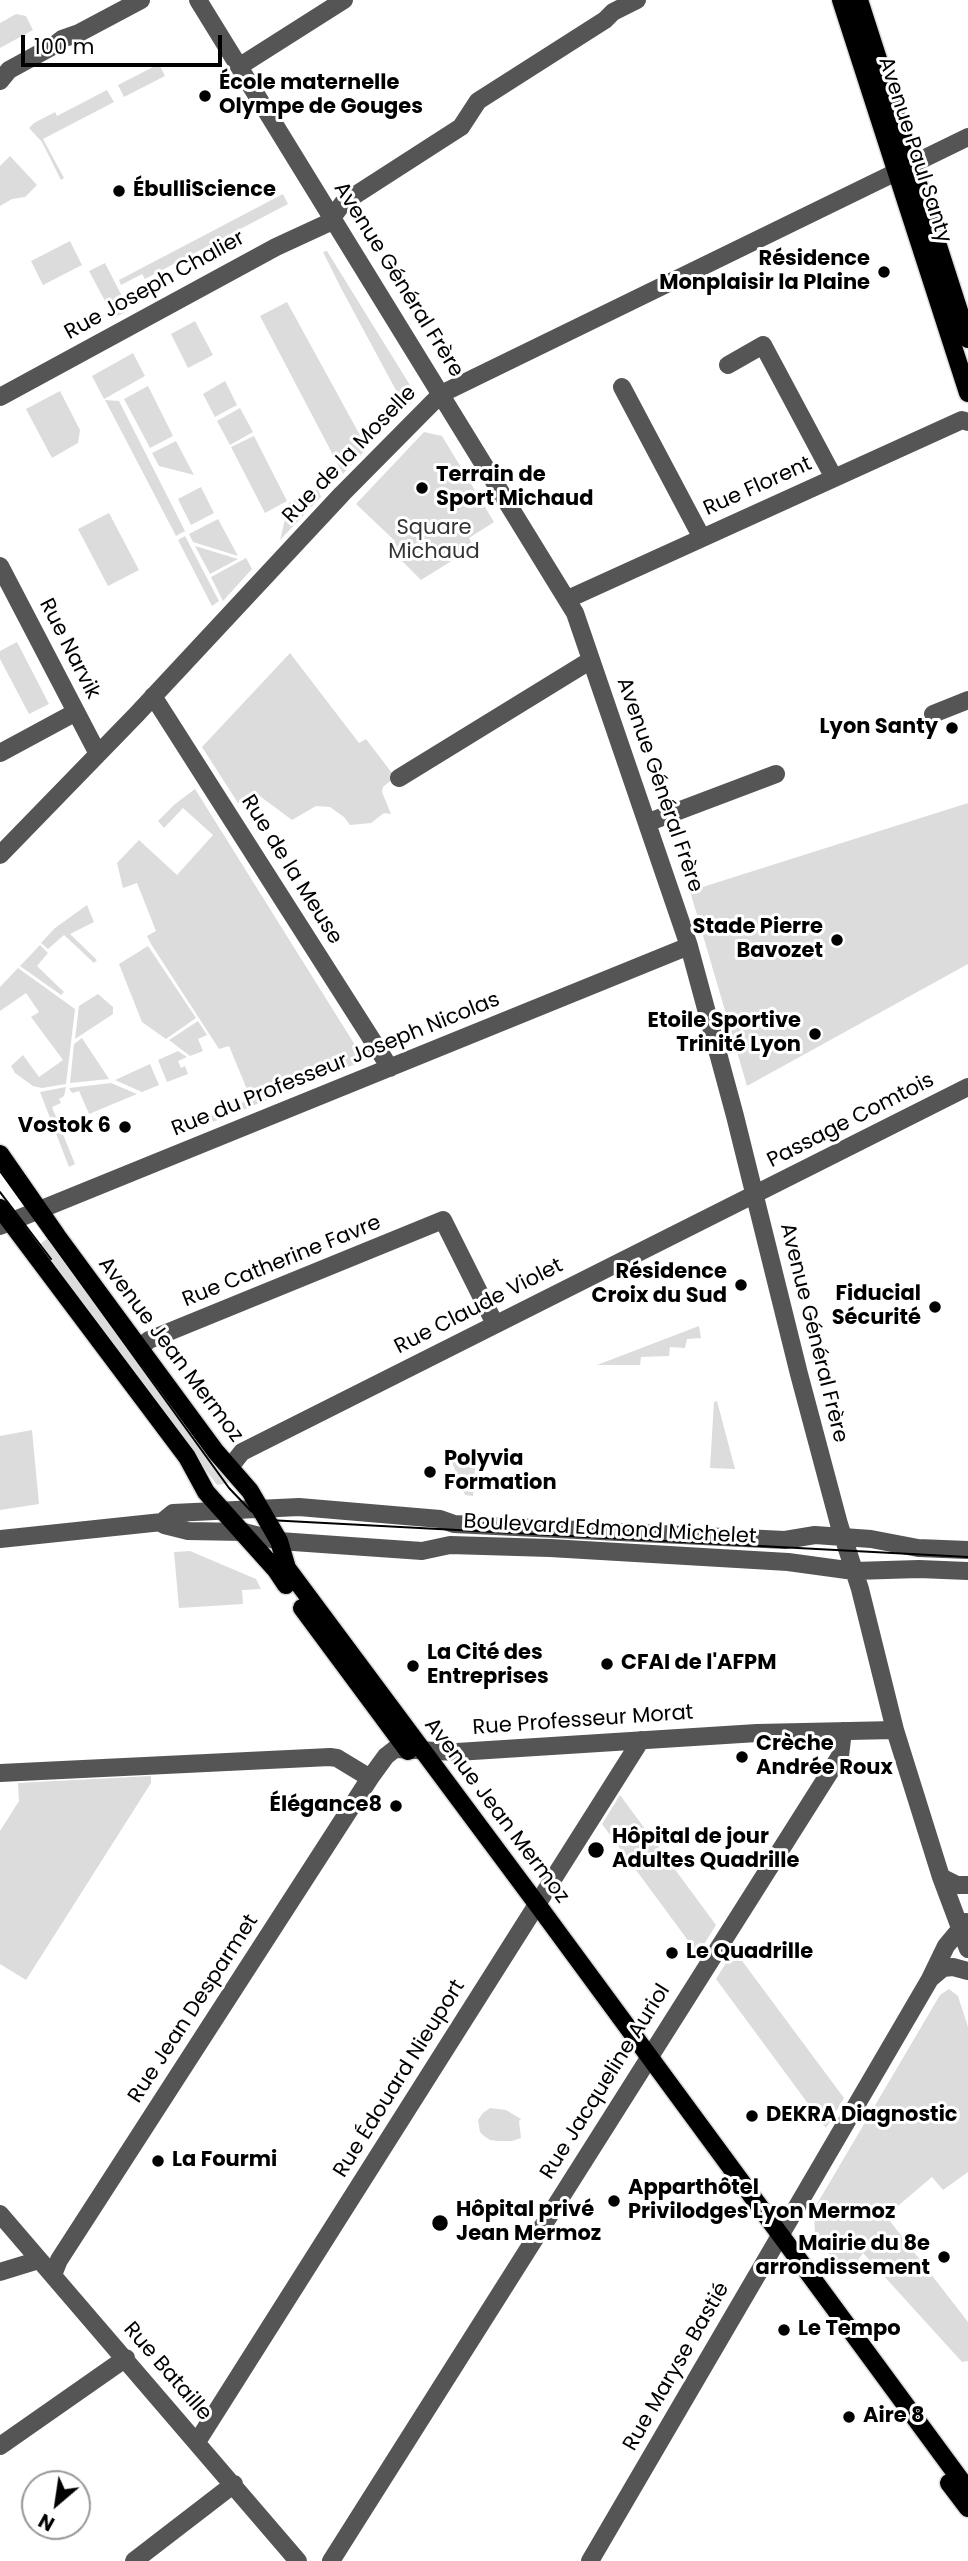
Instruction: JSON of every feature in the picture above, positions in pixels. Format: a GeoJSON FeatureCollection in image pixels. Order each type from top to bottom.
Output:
{"type":"FeatureCollection","features":[{"type":"Feature","properties":{"kind":"main road","name":"Avenue Paul Santy"},"geometry":{"type":"LineString","coordinates":[[841,0],[968,339]]}},
{"type":"Feature","properties":{"kind":"main road","name":"Avenue Paul Santy"},"geometry":{"type":"LineString","coordinates":[[859,0],[968,393]]}},
{"type":"Feature","properties":{"kind":"main road","name":"Avenue Jean Mermoz"},"geometry":{"type":"LineString","coordinates":[[0,1154],[139,1348],[216,1452],[262,1508],[279,1541],[287,1569],[414,1749],[778,2241],[968,2508]]}},
{"type":"Feature","properties":{"kind":"main road","name":"Avenue Jean Mermoz"},"geometry":{"type":"LineString","coordinates":[[3,1219],[111,1352],[187,1457],[206,1492],[276,1570],[322,1637],[414,1749]]}},
{"type":"Feature","properties":{"kind":"main road","name":"Avenue Jean Mermoz"},"geometry":{"type":"LineString","coordinates":[[778,2241],[968,2490]]}},
{"type":"Feature","properties":{"kind":"street"},"geometry":{"type":"LineString","coordinates":[[0,81],[9,70],[62,39],[141,0]]}},
{"type":"Feature","properties":{"kind":"street","name":"Avenue Général Frère"},"geometry":{"type":"LineString","coordinates":[[198,0],[575,613],[649,822],[689,946],[844,1537],[860,1588],[895,1730],[941,1877],[964,1924],[968,1949]]}},
{"type":"Feature","properties":{"kind":"street"},"geometry":{"type":"LineString","coordinates":[[240,66],[344,0]]}},
{"type":"Feature","properties":{"kind":"street","name":"Rue Joseph Chalier"},"geometry":{"type":"LineString","coordinates":[[0,397],[276,247],[328,223],[343,203],[461,127],[478,101],[605,20],[616,10],[637,0]]}},
{"type":"Feature","properties":{"kind":"street","name":"Rue de la Moselle"},"geometry":{"type":"LineString","coordinates":[[0,855],[342,494],[441,394],[968,137]]}},
{"type":"Feature","properties":{"kind":"street"},"geometry":{"type":"LineString","coordinates":[[728,365],[763,345],[834,478]]}},
{"type":"Feature","properties":{"kind":"street"},"geometry":{"type":"LineString","coordinates":[[622,387],[702,538]]}},
{"type":"Feature","properties":{"kind":"street","name":"Rue Florent"},"geometry":{"type":"LineString","coordinates":[[568,599],[962,420],[968,422]]}},
{"type":"Feature","properties":{"kind":"street","name":"Rue Narvik"},"geometry":{"type":"LineString","coordinates":[[0,566],[98,754]]}},
{"type":"Feature","properties":{"kind":"street"},"geometry":{"type":"LineString","coordinates":[[399,778],[592,660]]}},
{"type":"Feature","properties":{"kind":"street","name":"Rue de la Meuse"},"geometry":{"type":"LineString","coordinates":[[153,696],[390,1068]]}},
{"type":"Feature","properties":{"kind":"street"},"geometry":{"type":"LineString","coordinates":[[933,714],[968,700]]}},
{"type":"Feature","properties":{"kind":"street"},"geometry":{"type":"LineString","coordinates":[[0,753],[76,712]]}},
{"type":"Feature","properties":{"kind":"street"},"geometry":{"type":"LineString","coordinates":[[649,822],[776,774]]}},
{"type":"Feature","properties":{"kind":"street","name":"Rue du Professeur Joseph Nicolas"},"geometry":{"type":"LineString","coordinates":[[3,1219],[39,1210],[689,946]]}},
{"type":"Feature","properties":{"kind":"street","name":"Passage Comtois"},"geometry":{"type":"LineString","coordinates":[[754,1196],[968,1087]]}},
{"type":"Feature","properties":{"kind":"street","name":"Rue Claude Violet"},"geometry":{"type":"LineString","coordinates":[[230,1467],[242,1452],[754,1196]]}},
{"type":"Feature","properties":{"kind":"street","name":"Rue Catherine Favre"},"geometry":{"type":"LineString","coordinates":[[139,1348],[149,1340],[443,1220],[495,1324]]}},
{"type":"Feature","properties":{"kind":"street","name":"Boulevard Edmond Michelet"},"geometry":{"type":"LineString","coordinates":[[968,1550],[918,1548],[871,1539],[815,1535],[785,1541],[454,1524],[440,1519],[299,1507],[173,1513],[162,1522],[164,1525],[188,1531],[244,1532],[279,1541],[422,1551],[450,1545],[643,1552],[789,1562],[854,1570],[968,1571]]}},
{"type":"Feature","properties":{"kind":"street"},"geometry":{"type":"LineString","coordinates":[[0,1539],[162,1522]]}},
{"type":"Feature","properties":{"kind":"street","name":"Rue Professeur Morat"},"geometry":{"type":"LineString","coordinates":[[414,1749],[457,1752],[641,1740],[895,1730]]}},
{"type":"Feature","properties":{"kind":"street","name":"Rue Jacqueline Auriol"},"geometry":{"type":"LineString","coordinates":[[331,2561],[840,1756],[843,1731]]}},
{"type":"Feature","properties":{"kind":"street","name":"Rue Édouard Nieuport"},"geometry":{"type":"LineString","coordinates":[[197,2442],[641,1740]]}},
{"type":"Feature","properties":{"kind":"street"},"geometry":{"type":"LineString","coordinates":[[0,1773],[330,1757],[337,1758],[370,1778],[386,1756],[395,1749],[414,1749]]}},
{"type":"Feature","properties":{"kind":"street","name":"Rue Jean Desparmet"},"geometry":{"type":"LineString","coordinates":[[49,2266],[370,1778]]}},
{"type":"Feature","properties":{"kind":"street"},"geometry":{"type":"LineString","coordinates":[[941,1877],[957,1885],[968,1885]]}},
{"type":"Feature","properties":{"kind":"street","name":"Rue Maryse Bastié"},"geometry":{"type":"LineString","coordinates":[[590,2561],[930,1979],[946,1946],[964,1924]]}},
{"type":"Feature","properties":{"kind":"street"},"geometry":{"type":"LineString","coordinates":[[930,1979],[943,1968],[953,1966],[968,1971]]}},
{"type":"Feature","properties":{"kind":"street","name":"Rue Bataille"},"geometry":{"type":"LineString","coordinates":[[0,2214],[49,2266],[298,2561]]}},
{"type":"Feature","properties":{"kind":"street"},"geometry":{"type":"LineString","coordinates":[[0,2272],[49,2266]]}},
{"type":"Feature","properties":{"kind":"street"},"geometry":{"type":"LineString","coordinates":[[0,2446],[126,2358]]}},
{"type":"Feature","properties":{"kind":"street"},"geometry":{"type":"LineString","coordinates":[[134,2561],[234,2484]]}},
{"type":"Feature","properties":{"kind":"green space"},"geometry":{"type":"Polygon","coordinates":[[[16,14],[26,16],[33,30],[0,48],[0,23],[16,14]]]}},
{"type":"Feature","properties":{"kind":"green space"},"geometry":{"type":"Polygon","coordinates":[[[159,64],[165,76],[124,97],[118,85],[159,64]]]}},
{"type":"Feature","properties":{"kind":"green space"},"geometry":{"type":"Polygon","coordinates":[[[107,90],[114,102],[43,139],[64,178],[61,180],[42,142],[29,128],[55,112],[57,116],[107,90]]]}},
{"type":"Feature","properties":{"kind":"green space"},"geometry":{"type":"Polygon","coordinates":[[[10,156],[37,185],[25,197],[12,199],[0,206],[0,166],[10,156]]]}},
{"type":"Feature","properties":{"kind":"green space"},"geometry":{"type":"Polygon","coordinates":[[[283,194],[288,204],[145,279],[142,274],[121,285],[119,280],[283,194]]]}},
{"type":"Feature","properties":{"kind":"green space"},"geometry":{"type":"Polygon","coordinates":[[[70,241],[82,265],[43,285],[31,261],[70,241]]]}},
{"type":"Feature","properties":{"kind":"green space"},"geometry":{"type":"Polygon","coordinates":[[[327,251],[413,390],[411,403],[406,409],[323,252],[327,251]]]}},
{"type":"Feature","properties":{"kind":"green space"},"geometry":{"type":"Polygon","coordinates":[[[105,263],[129,310],[114,318],[89,271],[105,263]]]}},
{"type":"Feature","properties":{"kind":"green space"},"geometry":{"type":"Polygon","coordinates":[[[287,302],[367,448],[343,474],[260,316],[287,302]]]}},
{"type":"Feature","properties":{"kind":"green space"},"geometry":{"type":"Polygon","coordinates":[[[195,321],[213,355],[188,368],[171,334],[195,321]]]}},
{"type":"Feature","properties":{"kind":"green space"},"geometry":{"type":"Polygon","coordinates":[[[133,353],[145,376],[104,399],[92,376],[133,353]]]}},
{"type":"Feature","properties":{"kind":"green space"},"geometry":{"type":"Polygon","coordinates":[[[225,381],[237,405],[215,417],[203,394],[225,381]]]}},
{"type":"Feature","properties":{"kind":"green space"},"geometry":{"type":"Polygon","coordinates":[[[148,386],[173,436],[150,448],[124,399],[148,386]]]}},
{"type":"Feature","properties":{"kind":"green space"},"geometry":{"type":"Polygon","coordinates":[[[60,391],[80,430],[78,443],[52,458],[26,409],[60,391]]]}},
{"type":"Feature","properties":{"kind":"green space"},"geometry":{"type":"Polygon","coordinates":[[[105,400],[119,401],[185,531],[176,536],[105,400]]]}},
{"type":"Feature","properties":{"kind":"green space"},"geometry":{"type":"Polygon","coordinates":[[[240,408],[253,432],[230,445],[217,421],[240,408]]]}},
{"type":"Feature","properties":{"kind":"green space","name":"Terrain de Sport Michaud"},"geometry":{"type":"Polygon","coordinates":[[[424,432],[442,436],[494,522],[469,538],[474,547],[421,580],[389,548],[395,541],[356,504],[424,432]]]}},
{"type":"Feature","properties":{"kind":"green space"},"geometry":{"type":"Polygon","coordinates":[[[254,436],[287,501],[265,513],[231,447],[254,436]]]}},
{"type":"Feature","properties":{"kind":"green space"},"geometry":{"type":"Polygon","coordinates":[[[176,441],[194,475],[159,466],[152,453],[176,441]]]}},
{"type":"Feature","properties":{"kind":"green space"},"geometry":{"type":"Polygon","coordinates":[[[201,487],[214,513],[191,525],[178,499],[201,487]]]}},
{"type":"Feature","properties":{"kind":"green space"},"geometry":{"type":"Polygon","coordinates":[[[318,489],[321,497],[280,540],[289,503],[318,489]]]}},
{"type":"Feature","properties":{"kind":"green space"},"geometry":{"type":"Polygon","coordinates":[[[109,513],[139,570],[108,586],[78,529],[109,513]]]}},
{"type":"Feature","properties":{"kind":"green space"},"geometry":{"type":"Polygon","coordinates":[[[218,519],[238,556],[193,542],[189,534],[218,519]]]}},
{"type":"Feature","properties":{"kind":"green space"},"geometry":{"type":"Polygon","coordinates":[[[185,536],[219,601],[212,606],[178,540],[185,536]]]}},
{"type":"Feature","properties":{"kind":"green space"},"geometry":{"type":"Polygon","coordinates":[[[195,546],[238,559],[210,574],[195,546]]]}},
{"type":"Feature","properties":{"kind":"green space"},"geometry":{"type":"Polygon","coordinates":[[[246,558],[252,569],[223,601],[211,577],[246,558]]]}},
{"type":"Feature","properties":{"kind":"green space"},"geometry":{"type":"Polygon","coordinates":[[[17,642],[49,704],[29,714],[0,659],[0,651],[17,642]]]}},
{"type":"Feature","properties":{"kind":"green space"},"geometry":{"type":"Polygon","coordinates":[[[290,653],[359,743],[366,739],[395,777],[383,787],[382,792],[391,814],[384,813],[371,823],[350,825],[330,807],[316,806],[292,820],[257,794],[238,803],[202,747],[290,653]]]}},
{"type":"Feature","properties":{"kind":"green space"},"geometry":{"type":"Polygon","coordinates":[[[195,789],[360,1053],[358,1063],[213,1122],[211,1116],[251,1099],[229,1046],[219,1049],[151,944],[147,936],[156,931],[137,883],[123,888],[117,863],[139,840],[177,875],[213,835],[183,808],[164,828],[158,821],[195,789]]]}},
{"type":"Feature","properties":{"kind":"green space","name":"Stade Pierre Bavozet"},"geometry":{"type":"Polygon","coordinates":[[[968,803],[968,964],[747,1086],[690,891],[968,803]]]}},
{"type":"Feature","properties":{"kind":"green space"},"geometry":{"type":"Polygon","coordinates":[[[87,905],[94,922],[70,934],[97,960],[94,963],[64,935],[48,949],[41,943],[55,928],[87,905]]]}},
{"type":"Feature","properties":{"kind":"green space"},"geometry":{"type":"Polygon","coordinates":[[[40,945],[48,953],[37,966],[64,992],[61,995],[20,966],[40,945]]]}},
{"type":"Feature","properties":{"kind":"green space"},"geometry":{"type":"Polygon","coordinates":[[[148,946],[196,1018],[166,1039],[142,1022],[119,964],[148,946]]]}},
{"type":"Feature","properties":{"kind":"green space"},"geometry":{"type":"Polygon","coordinates":[[[18,968],[75,1009],[66,1084],[42,1088],[33,1086],[15,1073],[11,1066],[23,1055],[39,1077],[63,1060],[31,1017],[39,1012],[26,993],[0,1011],[0,987],[18,968]]]}},
{"type":"Feature","properties":{"kind":"green space"},"geometry":{"type":"Polygon","coordinates":[[[98,994],[113,1007],[113,1014],[75,1039],[79,1006],[98,994]]]}},
{"type":"Feature","properties":{"kind":"green space"},"geometry":{"type":"Polygon","coordinates":[[[198,1021],[207,1035],[198,1039],[203,1051],[190,1056],[169,1040],[198,1021]]]}},
{"type":"Feature","properties":{"kind":"green space"},"geometry":{"type":"Polygon","coordinates":[[[82,1038],[109,1079],[70,1083],[74,1044],[82,1038]]]}},
{"type":"Feature","properties":{"kind":"green space"},"geometry":{"type":"Polygon","coordinates":[[[178,1051],[187,1057],[178,1061],[181,1068],[185,1066],[188,1074],[167,1082],[158,1060],[178,1051]]]}},
{"type":"Feature","properties":{"kind":"green space"},"geometry":{"type":"Polygon","coordinates":[[[150,1064],[159,1085],[142,1092],[115,1080],[150,1064]]]}},
{"type":"Feature","properties":{"kind":"green space"},"geometry":{"type":"Polygon","coordinates":[[[111,1083],[137,1094],[89,1114],[79,1091],[72,1093],[69,1088],[111,1083]]]}},
{"type":"Feature","properties":{"kind":"green space"},"geometry":{"type":"Polygon","coordinates":[[[66,1087],[64,1096],[59,1099],[61,1103],[52,1107],[75,1164],[69,1167],[40,1092],[66,1087]]]}},
{"type":"Feature","properties":{"kind":"green space"},"geometry":{"type":"Polygon","coordinates":[[[50,1236],[234,1482],[217,1485],[38,1246],[50,1236]]]}},
{"type":"Feature","properties":{"kind":"green space"},"geometry":{"type":"Polygon","coordinates":[[[699,1326],[701,1338],[687,1339],[685,1348],[670,1347],[669,1356],[641,1357],[640,1365],[597,1365],[699,1326]]]}},
{"type":"Feature","properties":{"kind":"green space"},"geometry":{"type":"Polygon","coordinates":[[[717,1401],[735,1469],[710,1468],[714,1402],[717,1401]]]}},
{"type":"Feature","properties":{"kind":"green space"},"geometry":{"type":"Polygon","coordinates":[[[32,1430],[39,1504],[0,1510],[0,1436],[32,1430]]]}},
{"type":"Feature","properties":{"kind":"green space"},"geometry":{"type":"Polygon","coordinates":[[[448,1452],[476,1454],[473,1496],[465,1495],[448,1452]]]}},
{"type":"Feature","properties":{"kind":"green space"},"geometry":{"type":"Polygon","coordinates":[[[190,1551],[256,1579],[261,1589],[242,1590],[243,1604],[179,1608],[174,1552],[190,1551]]]}},
{"type":"Feature","properties":{"kind":"green space"},"geometry":{"type":"Polygon","coordinates":[[[151,1776],[151,1783],[26,1980],[0,1964],[0,1831],[19,1801],[18,1783],[151,1776]]]}},
{"type":"Feature","properties":{"kind":"green space"},"geometry":{"type":"Polygon","coordinates":[[[620,1795],[716,1925],[698,1954],[602,1824],[620,1795]]]}},
{"type":"Feature","properties":{"kind":"green space"},"geometry":{"type":"Polygon","coordinates":[[[734,1950],[844,2098],[826,2128],[716,1979],[734,1950]]]}},
{"type":"Feature","properties":{"kind":"green space"},"geometry":{"type":"Polygon","coordinates":[[[949,1989],[958,1996],[968,2027],[968,2172],[943,2190],[932,2177],[886,2216],[968,2322],[968,2361],[962,2362],[863,2253],[846,2276],[815,2235],[814,2209],[940,1995],[949,1989]]]}},
{"type":"Feature","properties":{"kind":"green space"},"geometry":{"type":"Polygon","coordinates":[[[490,2108],[506,2110],[521,2119],[521,2138],[499,2141],[484,2136],[480,2132],[478,2120],[490,2108]]]}},
{"type":"Feature","properties":{"kind":"tram line"},"geometry":{"type":"LineString","coordinates":[[0,1171],[229,1488],[251,1511],[268,1520],[968,1557]]}},
{"type":"Feature","properties":{"kind":"tram line"},"geometry":{"type":"LineString","coordinates":[[0,1192],[51,1259]]}},
{"type":"Feature","properties":{"kind":"place","name":"École maternelle Olympe de Gouges"},"geometry":{"type":"Point","coordinates":[205,96]}},
{"type":"Feature","properties":{"kind":"place","name":"ÉbulliScience"},"geometry":{"type":"Point","coordinates":[119,191]}},
{"type":"Feature","properties":{"kind":"place","name":"Résidence Monplaisir la Plaine"},"geometry":{"type":"Point","coordinates":[884,272]}},
{"type":"Feature","properties":{"kind":"place","name":"Terrain de Sport Michaud"},"geometry":{"type":"Point","coordinates":[422,488]}},
{"type":"Feature","properties":{"kind":"place","name":"Lyon Santy"},"geometry":{"type":"Point","coordinates":[952,728]}},
{"type":"Feature","properties":{"kind":"place","name":"Stade Pierre Bavozet"},"geometry":{"type":"Point","coordinates":[837,940]}},
{"type":"Feature","properties":{"kind":"place","name":"Etoile Sportive Trinité Lyon"},"geometry":{"type":"Point","coordinates":[815,1034]}},
{"type":"Feature","properties":{"kind":"place","name":"Vostok 6"},"geometry":{"type":"Point","coordinates":[125,1127]}},
{"type":"Feature","properties":{"kind":"place","name":"Résidence Croix du Sud"},"geometry":{"type":"Point","coordinates":[741,1285]}},
{"type":"Feature","properties":{"kind":"place","name":"Fiducial Sécurité"},"geometry":{"type":"Point","coordinates":[935,1307]}},
{"type":"Feature","properties":{"kind":"place","name":"Polyvia Formation"},"geometry":{"type":"Point","coordinates":[430,1472]}},
{"type":"Feature","properties":{"kind":"place","name":"CFAI de l'AFPM"},"geometry":{"type":"Point","coordinates":[607,1664]}},
{"type":"Feature","properties":{"kind":"place","name":"La Cité des Entreprises"},"geometry":{"type":"Point","coordinates":[413,1666]}},
{"type":"Feature","properties":{"kind":"place","name":"Crèche Andrée Roux"},"geometry":{"type":"Point","coordinates":[742,1757]}},
{"type":"Feature","properties":{"kind":"place","name":"Élégance8"},"geometry":{"type":"Point","coordinates":[396,1806]}},
{"type":"Feature","properties":{"kind":"place","name":"Hôpital de jour Adultes Quadrille"},"geometry":{"type":"Point","coordinates":[596,1850]}},
{"type":"Feature","properties":{"kind":"place","name":"Le Quadrille"},"geometry":{"type":"Point","coordinates":[672,1953]}},
{"type":"Feature","properties":{"kind":"place","name":"DEKRA Diagnostic"},"geometry":{"type":"Point","coordinates":[752,2116]}},
{"type":"Feature","properties":{"kind":"place","name":"La Fourmi"},"geometry":{"type":"Point","coordinates":[158,2161]}},
{"type":"Feature","properties":{"kind":"place","name":"Apparthôtel Privilodges Lyon Mermoz"},"geometry":{"type":"Point","coordinates":[614,2201]}},
{"type":"Feature","properties":{"kind":"place","name":"Hôpital privé Jean Mermoz"},"geometry":{"type":"Point","coordinates":[440,2223]}},
{"type":"Feature","properties":{"kind":"place","name":"Mairie du 8e arrondissement"},"geometry":{"type":"Point","coordinates":[944,2257]}},
{"type":"Feature","properties":{"kind":"place","name":"Le Tempo"},"geometry":{"type":"Point","coordinates":[784,2330]}},
{"type":"Feature","properties":{"kind":"place","name":"Aire 8"},"geometry":{"type":"Point","coordinates":[849,2417]}},
{"type":"Feature","properties":{"kind":"park label","name":"Square Michaud"},"geometry":{"type":"Point","coordinates":[434,541]}}]}
